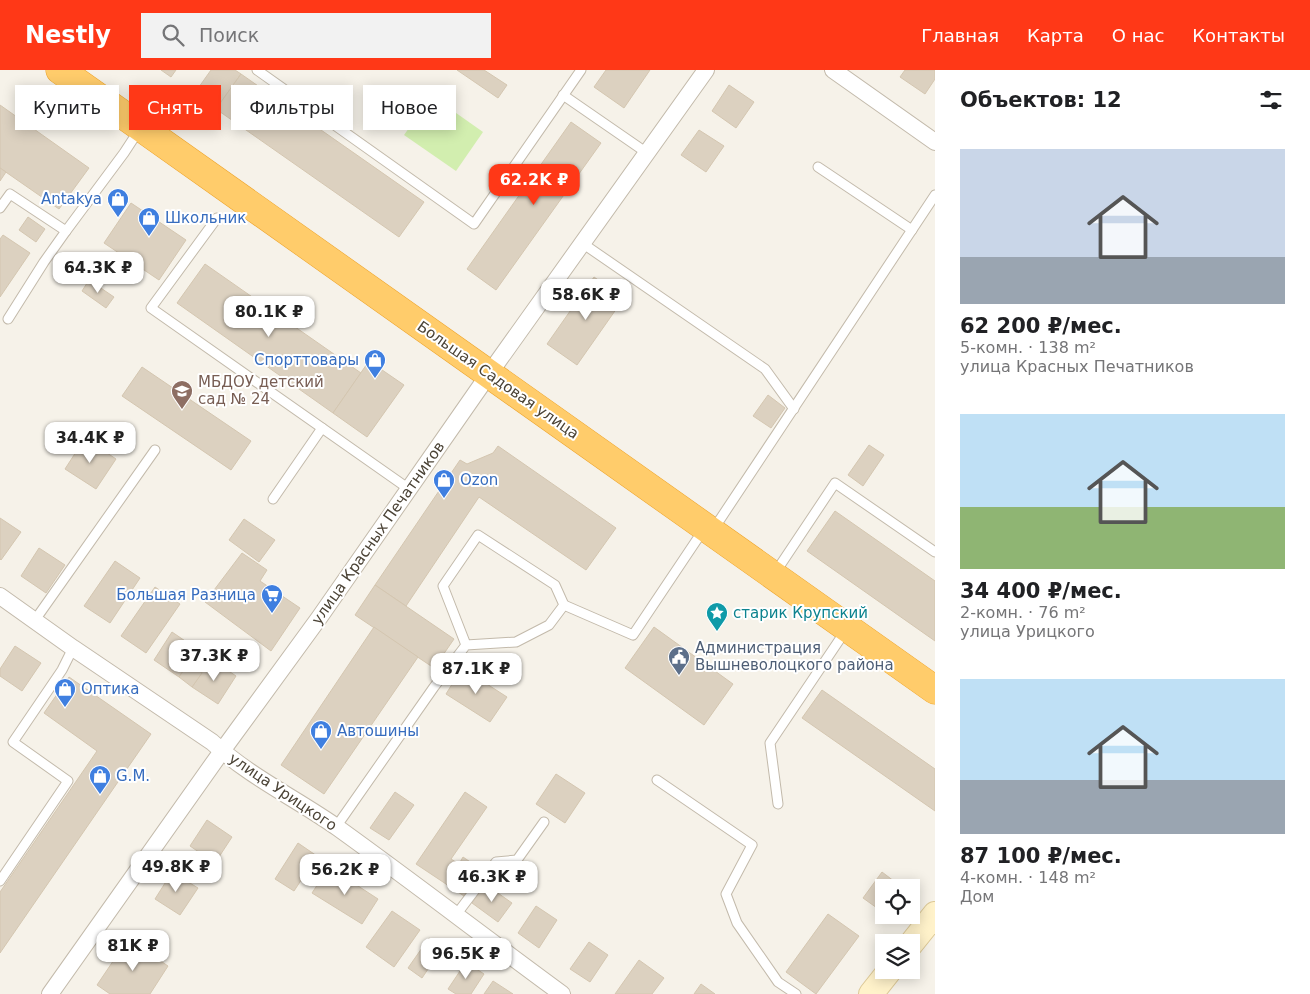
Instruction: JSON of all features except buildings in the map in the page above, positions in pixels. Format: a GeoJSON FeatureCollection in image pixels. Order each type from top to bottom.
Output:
{"type":"FeatureCollection","features":[{"type":"Feature","properties":{"kind":"highway","name":"Большая Садовая улица"},"geometry":{"type":"LineString","coordinates":[[60,70],[129,120]]}},
{"type":"Feature","properties":{"kind":"highway","name":"Большая Садовая улица"},"geometry":{"type":"LineString","coordinates":[[143,130],[935,690]]}},
{"type":"Feature","properties":{"kind":"street","name":"улица Красных Печатников"},"geometry":{"type":"LineString","coordinates":[[50,994],[222,751],[319,618],[489,374],[706,70]]}},
{"type":"Feature","properties":{"kind":"street"},"geometry":{"type":"LineString","coordinates":[[833,70],[935,142]]}},
{"type":"Feature","properties":{"kind":"street","name":"улица Урицкого"},"geometry":{"type":"LineString","coordinates":[[0,596],[212,742],[261,779],[336,827],[562,994]]}},
{"type":"Feature","properties":{"kind":"street"},"geometry":{"type":"LineString","coordinates":[[919,934],[935,914]]}},
{"type":"Feature","properties":{"kind":"street"},"geometry":{"type":"LineString","coordinates":[[872,994],[883,979]]}},
{"type":"Feature","properties":{"kind":"lane"},"geometry":{"type":"LineString","coordinates":[[257,70],[474,224],[581,70]]}},
{"type":"Feature","properties":{"kind":"lane"},"geometry":{"type":"LineString","coordinates":[[563,95],[647,153]]}},
{"type":"Feature","properties":{"kind":"lane"},"geometry":{"type":"LineString","coordinates":[[8,319],[44,262],[139,130]]}},
{"type":"Feature","properties":{"kind":"lane"},"geometry":{"type":"LineString","coordinates":[[818,167],[912,230]]}},
{"type":"Feature","properties":{"kind":"lane"},"geometry":{"type":"LineString","coordinates":[[0,208],[10,194],[66,231]]}},
{"type":"Feature","properties":{"kind":"lane"},"geometry":{"type":"LineString","coordinates":[[466,645],[443,586],[478,535],[555,585],[564,605],[633,634],[794,409],[935,194]]}},
{"type":"Feature","properties":{"kind":"lane"},"geometry":{"type":"LineString","coordinates":[[217,218],[152,308],[409,489]]}},
{"type":"Feature","properties":{"kind":"lane"},"geometry":{"type":"LineString","coordinates":[[582,243],[765,369],[794,409]]}},
{"type":"Feature","properties":{"kind":"lane"},"geometry":{"type":"LineString","coordinates":[[273,499],[322,428]]}},
{"type":"Feature","properties":{"kind":"lane"},"geometry":{"type":"LineString","coordinates":[[35,620],[155,450]]}},
{"type":"Feature","properties":{"kind":"lane"},"geometry":{"type":"LineString","coordinates":[[773,575],[835,483],[935,552]]}},
{"type":"Feature","properties":{"kind":"lane"},"geometry":{"type":"LineString","coordinates":[[336,827],[434,687],[466,645],[516,642],[549,625],[564,605]]}},
{"type":"Feature","properties":{"kind":"lane"},"geometry":{"type":"LineString","coordinates":[[778,804],[770,744],[848,628]]}},
{"type":"Feature","properties":{"kind":"lane"},"geometry":{"type":"LineString","coordinates":[[0,881],[68,781],[13,742],[62,670],[73,648]]}},
{"type":"Feature","properties":{"kind":"lane"},"geometry":{"type":"LineString","coordinates":[[657,780],[752,845],[726,894],[738,923],[778,982],[796,994]]}},
{"type":"Feature","properties":{"kind":"lane"},"geometry":{"type":"LineString","coordinates":[[456,915],[496,862],[517,860],[544,822]]}},
{"type":"Feature","properties":{"kind":"green space"},"geometry":{"type":"Polygon","coordinates":[[[456,113],[483,132],[456,171],[404,135],[408,130],[456,130],[456,113]]]}},
{"type":"Feature","properties":{"kind":"place","name":"Antakya"},"geometry":{"type":"Point","coordinates":[118,218]}},
{"type":"Feature","properties":{"kind":"place","name":"Школьник"},"geometry":{"type":"Point","coordinates":[149,237]}},
{"type":"Feature","properties":{"kind":"place","name":"Спорттовары"},"geometry":{"type":"Point","coordinates":[375,379]}},
{"type":"Feature","properties":{"kind":"place","name":"МБДОУ детский сад № 24"},"geometry":{"type":"Point","coordinates":[182,410]}},
{"type":"Feature","properties":{"kind":"place","name":"Ozon"},"geometry":{"type":"Point","coordinates":[444,499]}},
{"type":"Feature","properties":{"kind":"place","name":"Большая Разница"},"geometry":{"type":"Point","coordinates":[272,614]}},
{"type":"Feature","properties":{"kind":"place","name":"старик Крупский"},"geometry":{"type":"Point","coordinates":[717,632]}},
{"type":"Feature","properties":{"kind":"place","name":"Администрация Вышневолоцкого района"},"geometry":{"type":"Point","coordinates":[679,676]}},
{"type":"Feature","properties":{"kind":"place","name":"Оптика"},"geometry":{"type":"Point","coordinates":[65,708]}},
{"type":"Feature","properties":{"kind":"place","name":"Автошины"},"geometry":{"type":"Point","coordinates":[321,750]}},
{"type":"Feature","properties":{"kind":"place","name":"G.M."},"geometry":{"type":"Point","coordinates":[100,795]}}]}
